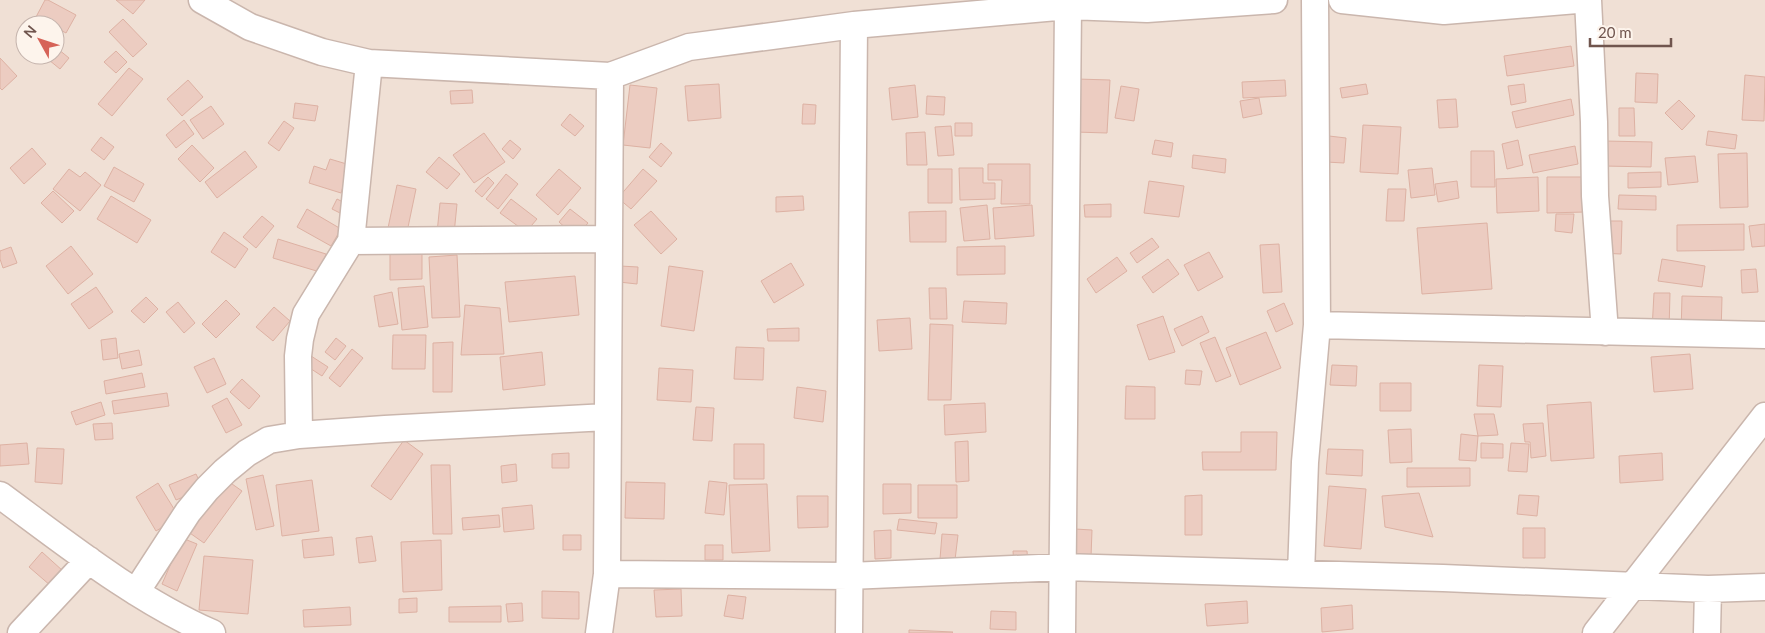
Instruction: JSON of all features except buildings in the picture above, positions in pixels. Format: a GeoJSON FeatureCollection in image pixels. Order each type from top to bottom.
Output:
{"type":"FeatureCollection","features":[{"type":"Feature","properties":{"kind":"street"},"geometry":{"type":"LineString","coordinates":[[202,0],[250,27],[322,52],[369,64],[610,76],[689,47],[854,25],[1068,6],[1147,9],[1274,0]]}},
{"type":"Feature","properties":{"kind":"street"},"geometry":{"type":"LineString","coordinates":[[1301,574],[1305,462],[1317,325],[1315,0]]}},
{"type":"Feature","properties":{"kind":"street"},"geometry":{"type":"LineString","coordinates":[[1342,0],[1444,11],[1577,0]]}},
{"type":"Feature","properties":{"kind":"street"},"geometry":{"type":"LineString","coordinates":[[1588,0],[1594,122],[1595,196],[1606,332]]}},
{"type":"Feature","properties":{"kind":"street"},"geometry":{"type":"LineString","coordinates":[[1062,633],[1068,6]]}},
{"type":"Feature","properties":{"kind":"street"},"geometry":{"type":"LineString","coordinates":[[849,633],[854,25]]}},
{"type":"Feature","properties":{"kind":"street"},"geometry":{"type":"LineString","coordinates":[[299,435],[298,356],[300,339],[306,314],[351,241],[369,64]]}},
{"type":"Feature","properties":{"kind":"street"},"geometry":{"type":"LineString","coordinates":[[599,633],[607,574],[610,76]]}},
{"type":"Feature","properties":{"kind":"street"},"geometry":{"type":"LineString","coordinates":[[351,241],[608,239]]}},
{"type":"Feature","properties":{"kind":"street"},"geometry":{"type":"LineString","coordinates":[[1317,325],[1765,335]]}},
{"type":"Feature","properties":{"kind":"street"},"geometry":{"type":"LineString","coordinates":[[1596,633],[1765,416]]}},
{"type":"Feature","properties":{"kind":"street"},"geometry":{"type":"LineString","coordinates":[[136,592],[188,512],[207,489],[247,453],[269,440],[299,435],[607,417]]}},
{"type":"Feature","properties":{"kind":"street"},"geometry":{"type":"LineString","coordinates":[[0,495],[136,592],[195,626],[212,633]]}},
{"type":"Feature","properties":{"kind":"street"},"geometry":{"type":"LineString","coordinates":[[21,633],[89,560]]}},
{"type":"Feature","properties":{"kind":"street"},"geometry":{"type":"LineString","coordinates":[[607,574],[849,576],[1062,567],[1708,588],[1765,588]]}},
{"type":"Feature","properties":{"kind":"street"},"geometry":{"type":"LineString","coordinates":[[1707,633],[1708,588]]}},
{"type":"Feature","properties":{"kind":"shaded area"},"geometry":{"type":"Polygon","coordinates":[[[0,0],[1765,0],[1765,633],[0,633],[0,0]]]}}]}
